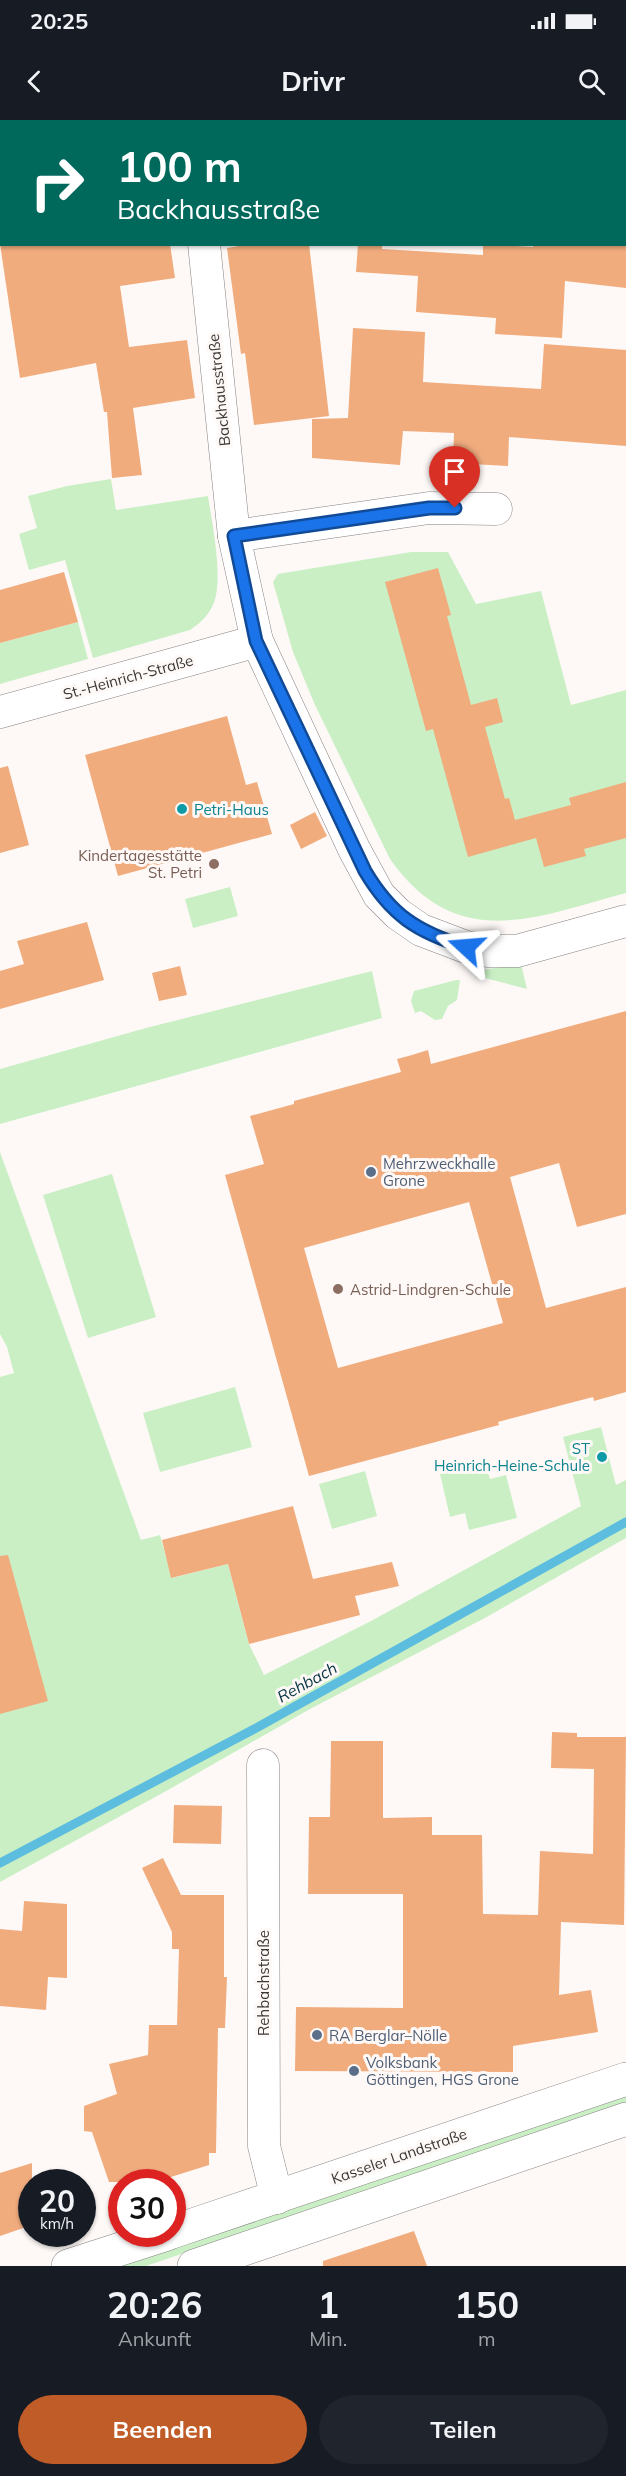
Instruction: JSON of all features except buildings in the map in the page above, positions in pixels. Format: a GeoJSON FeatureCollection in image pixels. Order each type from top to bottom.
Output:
{"type":"FeatureCollection","features":[{"type":"Feature","properties":{"kind":"main road","name":"Kasseler Landstraße"},"geometry":{"type":"LineString","coordinates":[[186,2227],[626,2079]]}},
{"type":"Feature","properties":{"kind":"main road"},"geometry":{"type":"LineString","coordinates":[[194,2266],[626,2119]]}},
{"type":"Feature","properties":{"kind":"main road"},"geometry":{"type":"LineString","coordinates":[[68,2266],[127,2247]]}},
{"type":"Feature","properties":{"kind":"street","name":"Backhausstraße"},"geometry":{"type":"LineString","coordinates":[[204,246],[234,536],[256,641],[365,871],[379,895],[398,914],[421,930],[466,947],[488,951],[518,951],[626,921]]}},
{"type":"Feature","properties":{"kind":"street"},"geometry":{"type":"LineString","coordinates":[[234,536],[429,508],[496,509]]}},
{"type":"Feature","properties":{"kind":"street","name":"St.-Heinrich-Straße"},"geometry":{"type":"LineString","coordinates":[[0,712],[256,641]]}},
{"type":"Feature","properties":{"kind":"street","name":"Rehbachstraße"},"geometry":{"type":"LineString","coordinates":[[262,1765],[264,2146],[277,2198]]}},
{"type":"Feature","properties":{"kind":"green space"},"geometry":{"type":"Polygon","coordinates":[[[111,479],[116,510],[208,496],[218,569],[216,597],[210,611],[190,630],[93,658],[65,560],[29,570],[19,534],[37,528],[28,496],[67,486],[111,479]]]}},
{"type":"Feature","properties":{"kind":"green space"},"geometry":{"type":"Polygon","coordinates":[[[411,552],[448,552],[476,604],[541,591],[571,705],[626,690],[626,893],[528,918],[498,921],[469,918],[442,907],[415,888],[390,859],[315,705],[293,652],[273,582],[278,574],[411,552]]]}},
{"type":"Feature","properties":{"kind":"green space"},"geometry":{"type":"Polygon","coordinates":[[[78,622],[88,659],[0,684],[0,643],[78,622]]]}},
{"type":"Feature","properties":{"kind":"green space"},"geometry":{"type":"Polygon","coordinates":[[[230,887],[238,916],[193,928],[185,899],[230,887]]]}},
{"type":"Feature","properties":{"kind":"green space"},"geometry":{"type":"Polygon","coordinates":[[[521,964],[527,989],[481,977],[481,970],[521,964]]]}},
{"type":"Feature","properties":{"kind":"green space"},"geometry":{"type":"Polygon","coordinates":[[[372,971],[382,1018],[0,1124],[0,1069],[146,1028],[372,971]]]}},
{"type":"Feature","properties":{"kind":"green space"},"geometry":{"type":"Polygon","coordinates":[[[460,980],[457,1000],[448,1006],[442,1019],[435,1020],[421,1011],[415,1013],[411,1001],[414,991],[460,980]]]}},
{"type":"Feature","properties":{"kind":"green space"},"geometry":{"type":"Polygon","coordinates":[[[0,1152],[141,1540],[160,1535],[172,1578],[228,1564],[249,1644],[264,1675],[371,1621],[581,1506],[563,1437],[601,1427],[616,1485],[626,1480],[626,1538],[483,1619],[310,1709],[0,1882],[0,1377],[14,1373],[7,1347],[0,1334],[0,1152]]]}},
{"type":"Feature","properties":{"kind":"green space"},"geometry":{"type":"Polygon","coordinates":[[[112,1174],[156,1317],[88,1338],[43,1195],[112,1174]]]}},
{"type":"Feature","properties":{"kind":"green space"},"geometry":{"type":"Polygon","coordinates":[[[235,1387],[252,1447],[160,1472],[143,1413],[235,1387]]]}},
{"type":"Feature","properties":{"kind":"green space"},"geometry":{"type":"Polygon","coordinates":[[[485,1463],[490,1479],[506,1475],[517,1518],[469,1530],[465,1513],[450,1517],[440,1474],[485,1463]]]}},
{"type":"Feature","properties":{"kind":"green space"},"geometry":{"type":"Polygon","coordinates":[[[365,1471],[377,1516],[332,1529],[319,1484],[365,1471]]]}},
{"type":"Feature","properties":{"kind":"green space"},"geometry":{"type":"Polygon","coordinates":[[[626,2095],[626,2103],[146,2266],[113,2266],[170,2247],[186,2247],[186,2242],[626,2095]]]}},
{"type":"Feature","properties":{"kind":"waterway","name":"Rehbach"},"geometry":{"type":"LineString","coordinates":[[0,1863],[258,1727],[626,1522]]}},
{"type":"Feature","properties":{"kind":"place","name":"Petri-Haus"},"geometry":{"type":"Point","coordinates":[182,809]}},
{"type":"Feature","properties":{"kind":"place","name":"Kindertagesstätte St. Petri"},"geometry":{"type":"Point","coordinates":[214,864]}},
{"type":"Feature","properties":{"kind":"place","name":"Mehrzweckhalle Grone"},"geometry":{"type":"Point","coordinates":[371,1172]}},
{"type":"Feature","properties":{"kind":"place","name":"Astrid-Lindgren-Schule"},"geometry":{"type":"Point","coordinates":[338,1289]}},
{"type":"Feature","properties":{"kind":"place","name":"ST Heinrich-Heine-Schule"},"geometry":{"type":"Point","coordinates":[602,1457]}},
{"type":"Feature","properties":{"kind":"place","name":"RA Berglar–Nölle"},"geometry":{"type":"Point","coordinates":[317,2035]}},
{"type":"Feature","properties":{"kind":"place","name":"Volksbank Göttingen, HGS Grone"},"geometry":{"type":"Point","coordinates":[354,2071]}},
{"type":"Feature","properties":{"kind":"route"},"geometry":{"type":"LineString","coordinates":[[455,508],[429,508],[234,536],[256,641],[365,871],[379,895],[398,914],[421,930],[466,947]]}}]}
